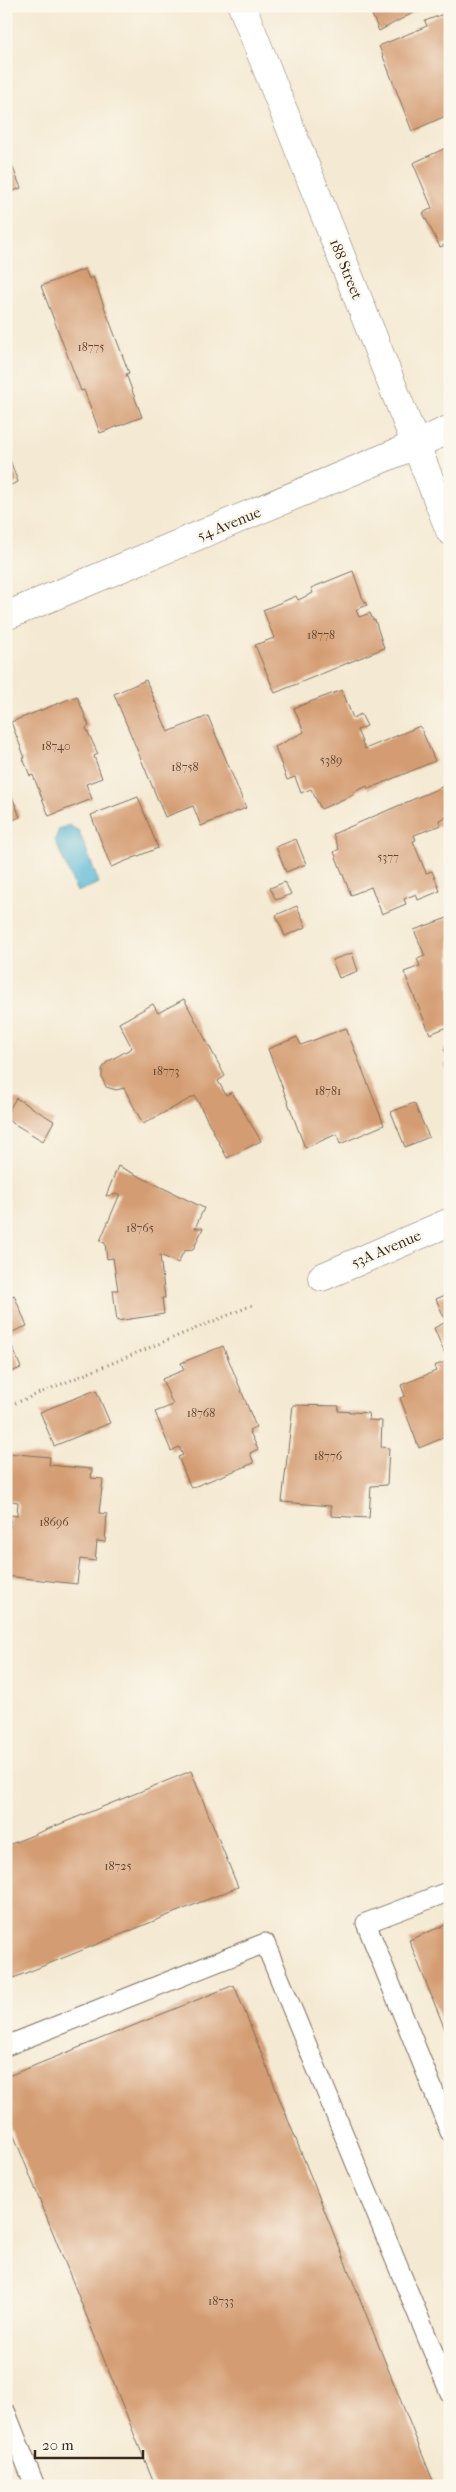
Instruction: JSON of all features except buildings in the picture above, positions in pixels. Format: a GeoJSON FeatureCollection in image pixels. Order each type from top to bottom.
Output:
{"type":"FeatureCollection","features":[{"type":"Feature","properties":{"kind":"street","name":"188 Street"},"geometry":{"type":"LineString","coordinates":[[242,6],[450,531]]}},
{"type":"Feature","properties":{"kind":"street","name":"54 Avenue"},"geometry":{"type":"LineString","coordinates":[[6,616],[450,429]]}},
{"type":"Feature","properties":{"kind":"street","name":"53A Avenue"},"geometry":{"type":"LineString","coordinates":[[322,1277],[450,1222]]}},
{"type":"Feature","properties":{"kind":"lane"},"geometry":{"type":"LineString","coordinates":[[450,1891],[366,1923],[450,2132]]}},
{"type":"Feature","properties":{"kind":"lane"},"geometry":{"type":"LineString","coordinates":[[6,2046],[265,1943],[450,2393]]}},
{"type":"Feature","properties":{"kind":"lane"},"geometry":{"type":"LineString","coordinates":[[6,2413],[35,2486]]}},
{"type":"Feature","properties":{"kind":"path"},"geometry":{"type":"LineString","coordinates":[[6,1408],[254,1304]]}},
{"type":"Feature","properties":{"kind":"water"},"geometry":{"type":"Polygon","coordinates":[[[69,825],[79,831],[99,883],[77,892],[55,840],[59,829],[69,825]]]}}]}
